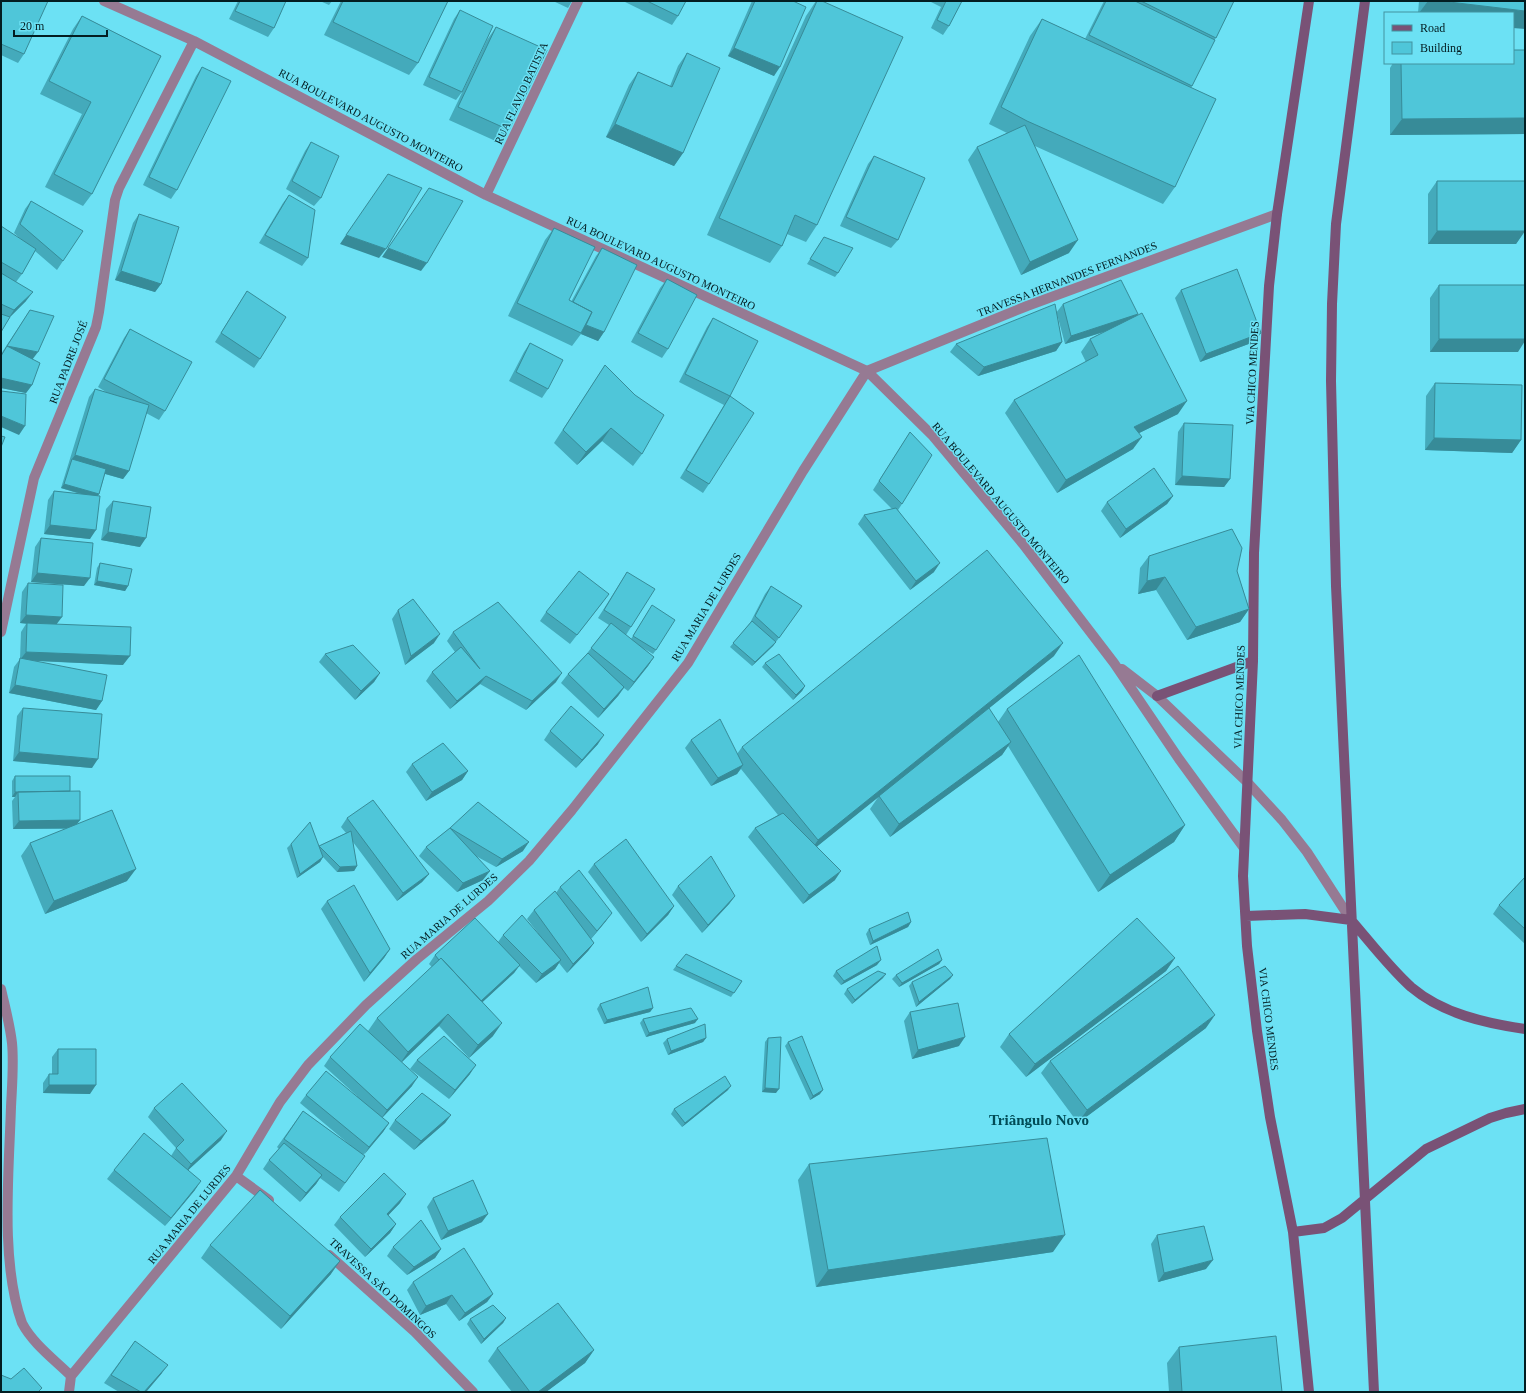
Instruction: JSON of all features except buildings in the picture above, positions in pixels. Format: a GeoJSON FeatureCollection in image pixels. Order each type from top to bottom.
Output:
{"type":"FeatureCollection","features":[{"type":"Feature","properties":{"kind":"main road","name":"VIA CHICO MENDES"},"geometry":{"type":"LineString","coordinates":[[1308,1],[1277,214],[1269,286],[1254,553],[1253,662],[1244,848],[1246,916],[1254,1008],[1269,1109],[1293,1232],[1309,1392]]}},
{"type":"Feature","properties":{"kind":"main road"},"geometry":{"type":"LineString","coordinates":[[1365,1],[1337,216],[1332,304],[1333,482],[1351,920],[1374,1392]]}},
{"type":"Feature","properties":{"kind":"main road"},"geometry":{"type":"LineString","coordinates":[[1157,696],[1253,662]]}},
{"type":"Feature","properties":{"kind":"main road"},"geometry":{"type":"LineString","coordinates":[[1246,916],[1305,914],[1351,920],[1411,987],[1431,1000],[1468,1018],[1525,1029]]}},
{"type":"Feature","properties":{"kind":"main road"},"geometry":{"type":"LineString","coordinates":[[1293,1232],[1324,1228],[1342,1218],[1426,1149],[1490,1118],[1506,1112],[1525,1110]]}},
{"type":"Feature","properties":{"kind":"street","name":"RUA BOULEVARD AUGUSTO MONTEIRO"},"geometry":{"type":"LineString","coordinates":[[104,1],[194,41],[486,195],[867,371],[933,436],[1023,544],[1114,663],[1179,759],[1244,848]]}},
{"type":"Feature","properties":{"kind":"street","name":"RUA FLAVIO BATISTA"},"geometry":{"type":"LineString","coordinates":[[486,195],[578,1]]}},
{"type":"Feature","properties":{"kind":"street","name":"RUA PADRE JOSÉ"},"geometry":{"type":"LineString","coordinates":[[1,632],[34,478],[96,327],[115,200],[119,188],[194,41]]}},
{"type":"Feature","properties":{"kind":"street","name":"TRAVESSA HERNANDES FERNANDES"},"geometry":{"type":"LineString","coordinates":[[867,371],[1034,303],[1277,214]]}},
{"type":"Feature","properties":{"kind":"street","name":"RUA MARIA DE LURDES"},"geometry":{"type":"LineString","coordinates":[[71,1376],[236,1176],[280,1102],[308,1065],[366,1005],[417,959],[488,901],[529,861],[572,810],[650,712],[688,663],[803,471],[867,371]]}},
{"type":"Feature","properties":{"kind":"street","name":"RUA BOULEVARD AUGUSTO MONTEIRO"},"geometry":{"type":"LineString","coordinates":[[1114,663],[1157,696],[1247,782],[1307,852],[1351,920]]}},
{"type":"Feature","properties":{"kind":"street"},"geometry":{"type":"LineString","coordinates":[[1,989],[12,1044],[12,1106],[4,1222],[7,1267],[14,1305],[23,1324],[36,1341],[71,1376],[69,1392]]}},
{"type":"Feature","properties":{"kind":"street"},"geometry":{"type":"LineString","coordinates":[[236,1176],[276,1206]]}},
{"type":"Feature","properties":{"kind":"street","name":"TRAVESSA SÃO DOMINGOS"},"geometry":{"type":"LineString","coordinates":[[320,1247],[414,1332],[473,1392]]}},
{"type":"Feature","properties":{"kind":"district","name":"Triângulo Novo"},"geometry":{"type":"Point","coordinates":[1039,1120]}}]}
